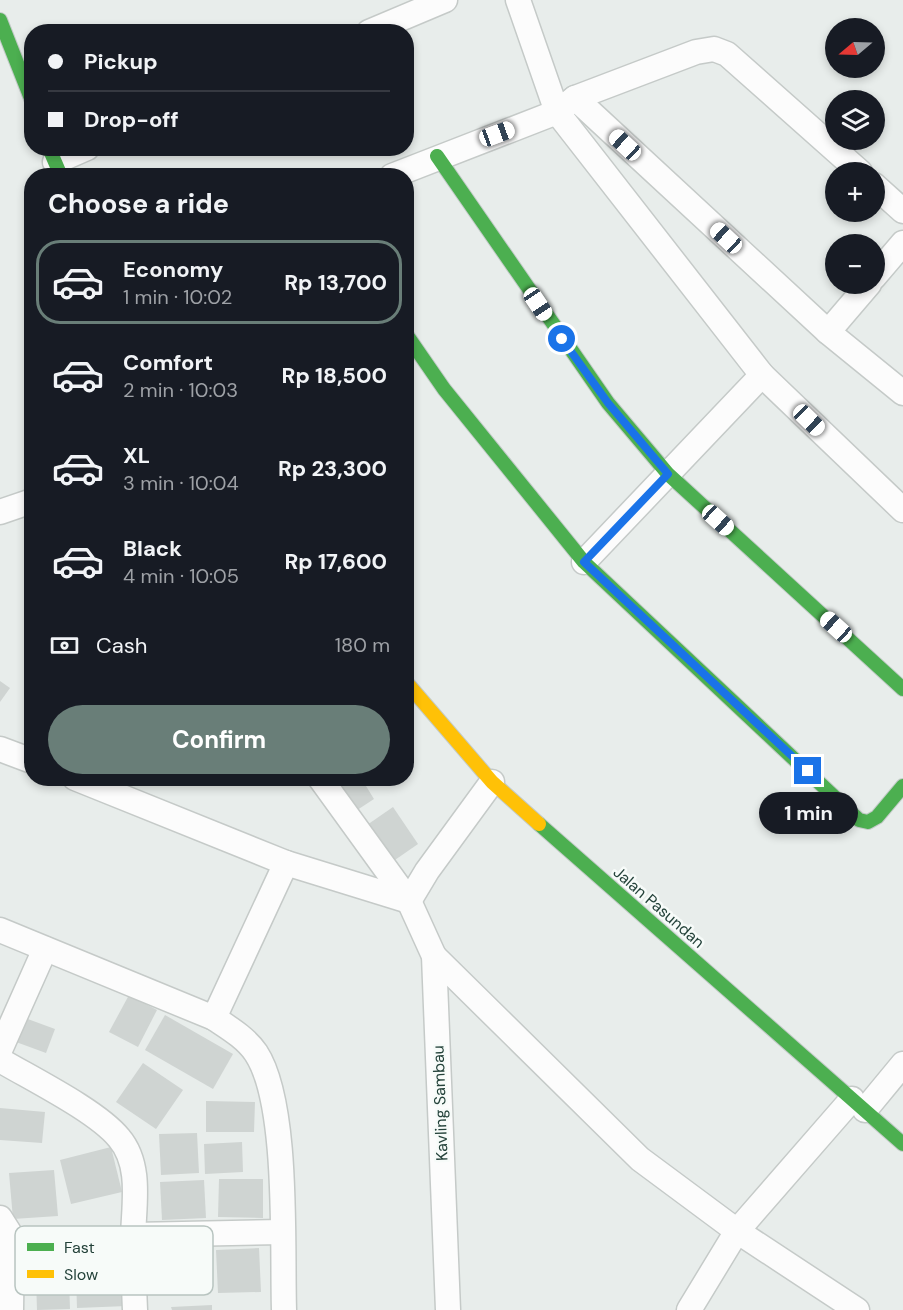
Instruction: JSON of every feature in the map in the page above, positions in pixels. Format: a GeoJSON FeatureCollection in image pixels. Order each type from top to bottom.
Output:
{"type":"FeatureCollection","features":[{"type":"Feature","properties":{"kind":"street"},"geometry":{"type":"LineString","coordinates":[[388,24],[445,0]]}},
{"type":"Feature","properties":{"kind":"street"},"geometry":{"type":"LineString","coordinates":[[518,0],[566,105],[762,375],[903,510]]}},
{"type":"Feature","properties":{"kind":"street"},"geometry":{"type":"LineString","coordinates":[[0,20],[24,81]]}},
{"type":"Feature","properties":{"kind":"street"},"geometry":{"type":"LineString","coordinates":[[410,168],[696,52],[721,51],[849,162]]}},
{"type":"Feature","properties":{"kind":"street"},"geometry":{"type":"LineString","coordinates":[[566,105],[828,332],[903,393]]}},
{"type":"Feature","properties":{"kind":"street"},"geometry":{"type":"LineString","coordinates":[[437,156],[602,394],[668,474],[903,689]]}},
{"type":"Feature","properties":{"kind":"street"},"geometry":{"type":"LineString","coordinates":[[885,195],[903,211]]}},
{"type":"Feature","properties":{"kind":"street"},"geometry":{"type":"LineString","coordinates":[[885,264],[903,243]]}},
{"type":"Feature","properties":{"kind":"street"},"geometry":{"type":"LineString","coordinates":[[828,332],[860,294]]}},
{"type":"Feature","properties":{"kind":"street"},"geometry":{"type":"LineString","coordinates":[[414,346],[444,389],[584,562],[859,820],[868,822],[877,817],[903,786]]}},
{"type":"Feature","properties":{"kind":"street"},"geometry":{"type":"LineString","coordinates":[[584,562],[762,375]]}},
{"type":"Feature","properties":{"kind":"street"},"geometry":{"type":"LineString","coordinates":[[0,512],[24,504]]}},
{"type":"Feature","properties":{"kind":"street","name":"Jalan Pasundan"},"geometry":{"type":"LineString","coordinates":[[414,691],[492,782],[903,1144]]}},
{"type":"Feature","properties":{"kind":"street"},"geometry":{"type":"LineString","coordinates":[[0,748],[24,758]]}},
{"type":"Feature","properties":{"kind":"street"},"geometry":{"type":"LineString","coordinates":[[95,786],[286,863],[409,901],[427,871],[492,782]]}},
{"type":"Feature","properties":{"kind":"street","name":"Kavling Sambau"},"geometry":{"type":"LineString","coordinates":[[326,786],[409,901],[434,956],[448,1310]]}},
{"type":"Feature","properties":{"kind":"street"},"geometry":{"type":"LineString","coordinates":[[214,1018],[286,863]]}},
{"type":"Feature","properties":{"kind":"street"},"geometry":{"type":"LineString","coordinates":[[0,930],[214,1018],[240,1036],[255,1052],[265,1070],[274,1101],[279,1138],[284,1310]]}},
{"type":"Feature","properties":{"kind":"street"},"geometry":{"type":"LineString","coordinates":[[0,1050],[45,949]]}},
{"type":"Feature","properties":{"kind":"street"},"geometry":{"type":"LineString","coordinates":[[434,956],[640,1159],[737,1231],[849,1308]]}},
{"type":"Feature","properties":{"kind":"street"},"geometry":{"type":"LineString","coordinates":[[0,1060],[104,1123],[120,1139],[129,1153],[133,1171],[133,1226]]}},
{"type":"Feature","properties":{"kind":"street"},"geometry":{"type":"LineString","coordinates":[[688,1310],[737,1231],[858,1105],[903,1064]]}},
{"type":"Feature","properties":{"kind":"street"},"geometry":{"type":"LineString","coordinates":[[0,1218],[12,1237],[11,1310]]}},
{"type":"Feature","properties":{"kind":"street"},"geometry":{"type":"LineString","coordinates":[[213,1233],[282,1232]]}},
{"type":"Feature","properties":{"kind":"street"},"geometry":{"type":"LineString","coordinates":[[135,1295],[135,1310]]}},
{"type":"Feature","properties":{"kind":"building"},"geometry":{"type":"Polygon","coordinates":[[[0,681],[10,688],[0,702],[0,681]]]}},
{"type":"Feature","properties":{"kind":"building"},"geometry":{"type":"Polygon","coordinates":[[[333,786],[366,786],[374,799],[351,814],[333,786]]]}},
{"type":"Feature","properties":{"kind":"building"},"geometry":{"type":"Polygon","coordinates":[[[393,807],[418,844],[392,862],[367,825],[393,807]]]}},
{"type":"Feature","properties":{"kind":"building"},"geometry":{"type":"Polygon","coordinates":[[[129,995],[157,1010],[138,1047],[109,1032],[129,995]]]}},
{"type":"Feature","properties":{"kind":"building"},"geometry":{"type":"Polygon","coordinates":[[[165,1015],[233,1054],[213,1089],[145,1050],[165,1015]]]}},
{"type":"Feature","properties":{"kind":"building"},"geometry":{"type":"Polygon","coordinates":[[[25,1018],[55,1029],[46,1053],[16,1042],[25,1018]]]}},
{"type":"Feature","properties":{"kind":"building"},"geometry":{"type":"Polygon","coordinates":[[[143,1063],[183,1090],[156,1129],[116,1102],[143,1063]]]}},
{"type":"Feature","properties":{"kind":"building"},"geometry":{"type":"Polygon","coordinates":[[[206,1101],[255,1102],[254,1132],[206,1132],[206,1101]]]}},
{"type":"Feature","properties":{"kind":"building"},"geometry":{"type":"Polygon","coordinates":[[[0,1108],[45,1112],[42,1143],[0,1140],[0,1108]]]}},
{"type":"Feature","properties":{"kind":"building"},"geometry":{"type":"Polygon","coordinates":[[[197,1133],[199,1173],[161,1175],[159,1134],[197,1133]]]}},
{"type":"Feature","properties":{"kind":"building"},"geometry":{"type":"Polygon","coordinates":[[[242,1142],[243,1172],[205,1174],[204,1144],[242,1142]]]}},
{"type":"Feature","properties":{"kind":"building"},"geometry":{"type":"Polygon","coordinates":[[[111,1147],[122,1192],[71,1204],[60,1160],[111,1147]]]}},
{"type":"Feature","properties":{"kind":"building"},"geometry":{"type":"Polygon","coordinates":[[[54,1170],[58,1216],[13,1219],[9,1173],[54,1170]]]}},
{"type":"Feature","properties":{"kind":"building"},"geometry":{"type":"Polygon","coordinates":[[[219,1179],[263,1179],[263,1218],[218,1217],[219,1179]]]}},
{"type":"Feature","properties":{"kind":"building"},"geometry":{"type":"Polygon","coordinates":[[[204,1180],[206,1218],[162,1220],[160,1182],[204,1180]]]}},
{"type":"Feature","properties":{"kind":"building"},"geometry":{"type":"Polygon","coordinates":[[[259,1248],[261,1292],[218,1293],[216,1250],[259,1248]]]}},
{"type":"Feature","properties":{"kind":"building"},"geometry":{"type":"Polygon","coordinates":[[[36,1295],[70,1295],[70,1309],[37,1310],[36,1295]]]}},
{"type":"Feature","properties":{"kind":"building"},"geometry":{"type":"Polygon","coordinates":[[[77,1295],[127,1295],[127,1306],[77,1308],[77,1295]]]}},
{"type":"Feature","properties":{"kind":"building"},"geometry":{"type":"Polygon","coordinates":[[[212,1305],[212,1310],[172,1310],[171,1307],[212,1305]]]}},
{"type":"Feature","properties":{"kind":"traffic: fast"},"geometry":{"type":"LineString","coordinates":[[0,20],[24,81]]}},
{"type":"Feature","properties":{"kind":"traffic: fast"},"geometry":{"type":"LineString","coordinates":[[52,156],[58,168]]}},
{"type":"Feature","properties":{"kind":"traffic: fast"},"geometry":{"type":"LineString","coordinates":[[437,156],[608,403],[668,474],[903,689]]}},
{"type":"Feature","properties":{"kind":"traffic: fast"},"geometry":{"type":"LineString","coordinates":[[414,346],[444,389],[584,562],[859,820],[868,822],[877,817],[903,786]]}},
{"type":"Feature","properties":{"kind":"traffic: fast"},"geometry":{"type":"LineString","coordinates":[[539,824],[903,1144]]}},
{"type":"Feature","properties":{"kind":"traffic: slow"},"geometry":{"type":"LineString","coordinates":[[414,691],[492,782],[539,824]]}},
{"type":"Feature","properties":{"kind":"route"},"geometry":{"type":"LineString","coordinates":[[562,339],[608,403],[668,474],[584,562],[808,771]]}}]}
